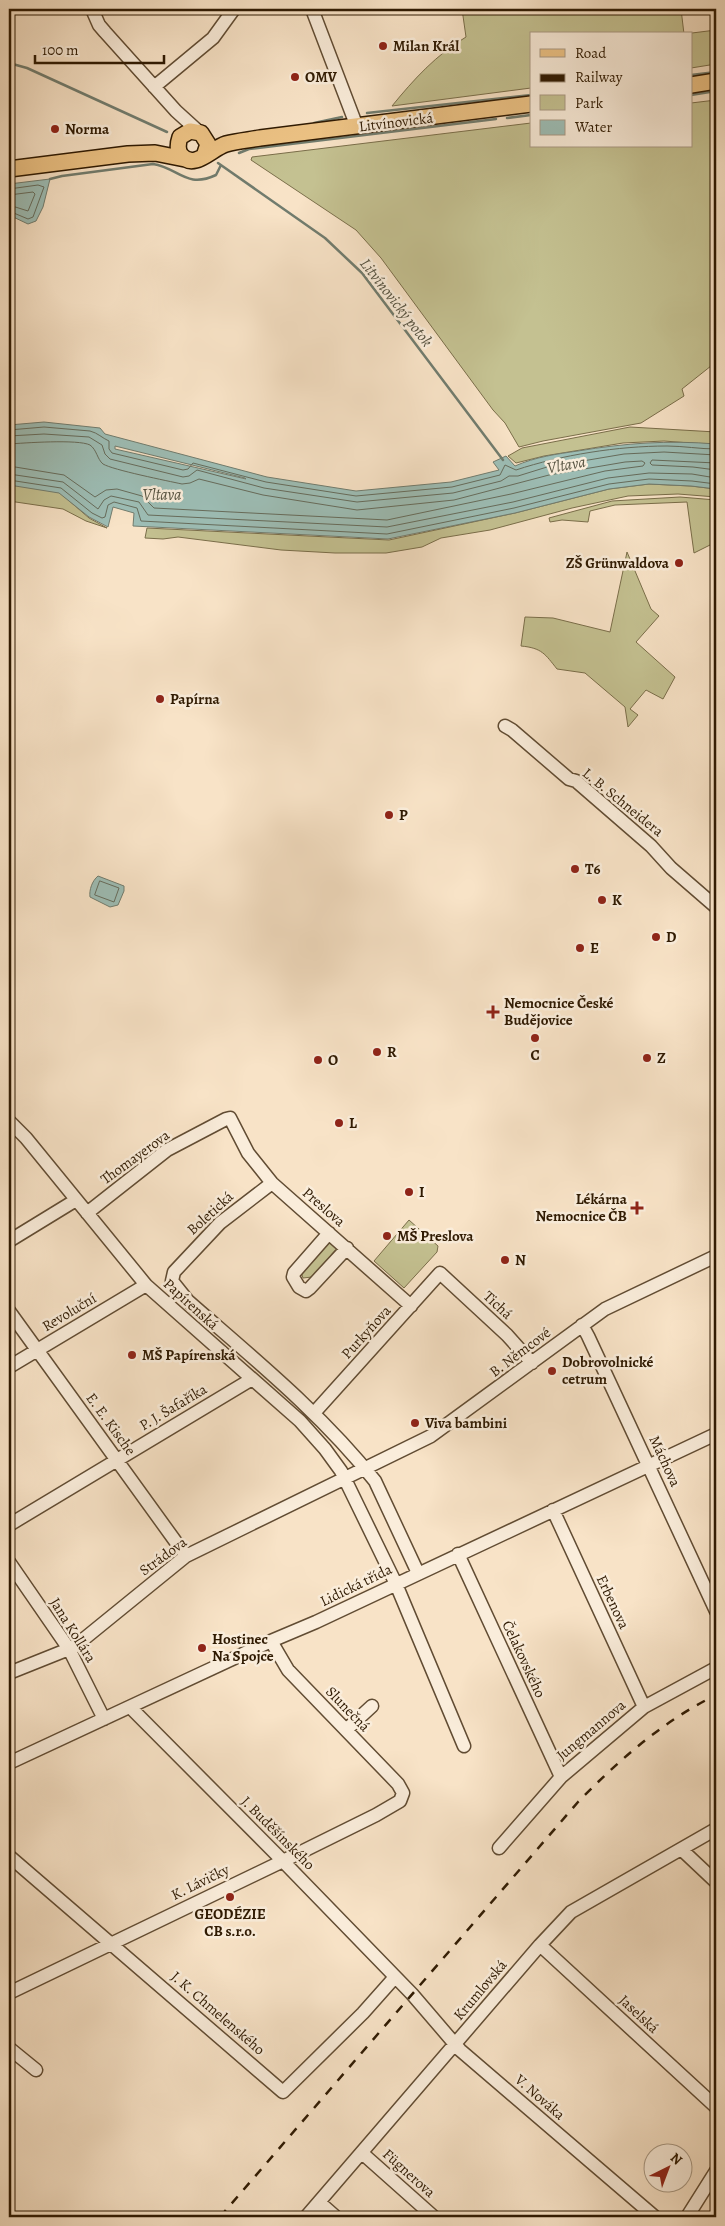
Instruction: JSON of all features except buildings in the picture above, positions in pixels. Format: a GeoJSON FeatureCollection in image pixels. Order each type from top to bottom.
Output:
{"type":"FeatureCollection","features":[{"type":"Feature","properties":{"kind":"main road"},"geometry":{"type":"LineString","coordinates":[[692,84],[716,82]]}},
{"type":"Feature","properties":{"kind":"main road","name":"Litvínovická"},"geometry":{"type":"LineString","coordinates":[[204,156],[226,144],[260,138],[530,104]]}},
{"type":"Feature","properties":{"kind":"main road"},"geometry":{"type":"LineString","coordinates":[[9,169],[128,154],[155,153],[193,161],[204,156],[208,144],[201,134],[190,131],[179,139],[128,154]]}},
{"type":"Feature","properties":{"kind":"main road","name":"Litvínovická"},"geometry":{"type":"LineString","coordinates":[[201,134],[260,138]]}},
{"type":"Feature","properties":{"kind":"main road"},"geometry":{"type":"LineString","coordinates":[[128,154],[162,159],[195,168],[206,164],[223,151],[260,138]]}},
{"type":"Feature","properties":{"kind":"main road"},"geometry":{"type":"LineString","coordinates":[[179,139],[180,153],[185,158]]}},
{"type":"Feature","properties":{"kind":"street"},"geometry":{"type":"LineString","coordinates":[[92,9],[99,25],[176,111],[201,134]]}},
{"type":"Feature","properties":{"kind":"street"},"geometry":{"type":"LineString","coordinates":[[154,87],[213,38],[234,9]]}},
{"type":"Feature","properties":{"kind":"street"},"geometry":{"type":"LineString","coordinates":[[312,9],[357,127]]}},
{"type":"Feature","properties":{"kind":"street"},"geometry":{"type":"LineString","coordinates":[[176,111],[181,126],[179,139]]}},
{"type":"Feature","properties":{"kind":"street","name":"L. B. Schneidera"},"geometry":{"type":"LineString","coordinates":[[505,726],[569,778],[576,781],[715,904]]}},
{"type":"Feature","properties":{"kind":"street","name":"Thomayerova"},"geometry":{"type":"LineString","coordinates":[[86,1213],[167,1150],[226,1119],[231,1120]]}},
{"type":"Feature","properties":{"kind":"street","name":"Preslova"},"geometry":{"type":"LineString","coordinates":[[231,1120],[248,1153],[272,1182],[411,1306]]}},
{"type":"Feature","properties":{"kind":"street","name":"Papírenská"},"geometry":{"type":"LineString","coordinates":[[9,1121],[26,1138],[146,1285],[300,1421],[325,1449],[345,1478],[396,1584],[464,1746]]}},
{"type":"Feature","properties":{"kind":"street","name":"Boletická"},"geometry":{"type":"LineString","coordinates":[[174,1272],[220,1223],[272,1182]]}},
{"type":"Feature","properties":{"kind":"street"},"geometry":{"type":"LineString","coordinates":[[9,1241],[76,1200]]}},
{"type":"Feature","properties":{"kind":"street"},"geometry":{"type":"LineString","coordinates":[[329,1233],[294,1273],[292,1277],[299,1287],[306,1291],[310,1288],[347,1248]]}},
{"type":"Feature","properties":{"kind":"street","name":"B. Němcové"},"geometry":{"type":"LineString","coordinates":[[345,1478],[431,1436],[605,1309],[716,1256]]}},
{"type":"Feature","properties":{"kind":"street","name":"Papírenská"},"geometry":{"type":"LineString","coordinates":[[174,1272],[172,1281],[188,1301],[314,1413],[365,1468],[375,1481],[418,1573]]}},
{"type":"Feature","properties":{"kind":"street","name":"Purkyňova"},"geometry":{"type":"LineString","coordinates":[[314,1413],[440,1273]]}},
{"type":"Feature","properties":{"kind":"street","name":"Tichá"},"geometry":{"type":"LineString","coordinates":[[440,1273],[507,1335],[532,1362]]}},
{"type":"Feature","properties":{"kind":"street","name":"Revoluční"},"geometry":{"type":"LineString","coordinates":[[9,1366],[146,1285]]}},
{"type":"Feature","properties":{"kind":"street","name":"E. E. Kische"},"geometry":{"type":"LineString","coordinates":[[9,1311],[186,1556]]}},
{"type":"Feature","properties":{"kind":"street","name":"Máchova"},"geometry":{"type":"LineString","coordinates":[[582,1326],[716,1610]]}},
{"type":"Feature","properties":{"kind":"street","name":"P. J. Šafaříka"},"geometry":{"type":"LineString","coordinates":[[9,1525],[252,1379]]}},
{"type":"Feature","properties":{"kind":"street","name":"Lidická třída"},"geometry":{"type":"LineString","coordinates":[[9,1763],[271,1641],[316,1622],[716,1434]]}},
{"type":"Feature","properties":{"kind":"street","name":"Strádova"},"geometry":{"type":"LineString","coordinates":[[9,1673],[69,1650],[186,1556],[345,1478]]}},
{"type":"Feature","properties":{"kind":"street","name":"Erbenova"},"geometry":{"type":"LineString","coordinates":[[553,1510],[644,1707]]}},
{"type":"Feature","properties":{"kind":"street","name":"Čelakovského"},"geometry":{"type":"LineString","coordinates":[[458,1554],[561,1777]]}},
{"type":"Feature","properties":{"kind":"street","name":"Jana Kollára"},"geometry":{"type":"LineString","coordinates":[[9,1562],[69,1650],[104,1718]]}},
{"type":"Feature","properties":{"kind":"street","name":"Slunečná"},"geometry":{"type":"LineString","coordinates":[[271,1641],[288,1670],[398,1784],[402,1797]]}},
{"type":"Feature","properties":{"kind":"street","name":"Jungmannova"},"geometry":{"type":"LineString","coordinates":[[502,1843],[561,1777],[644,1707],[716,1668]]}},
{"type":"Feature","properties":{"kind":"street"},"geometry":{"type":"LineString","coordinates":[[346,1730],[372,1706]]}},
{"type":"Feature","properties":{"kind":"street","name":"J. Buděšínského"},"geometry":{"type":"LineString","coordinates":[[130,1707],[412,1994]]}},
{"type":"Feature","properties":{"kind":"street","name":"K. Lávičky"},"geometry":{"type":"LineString","coordinates":[[9,1992],[376,1815],[395,1805],[402,1797]]}},
{"type":"Feature","properties":{"kind":"street","name":"Krumlovská"},"geometry":{"type":"LineString","coordinates":[[306,2217],[540,1945],[571,1912],[716,1829]]}},
{"type":"Feature","properties":{"kind":"street"},"geometry":{"type":"LineString","coordinates":[[681,1849],[716,1882]]}},
{"type":"Feature","properties":{"kind":"street","name":"J. K. Chmelenského"},"geometry":{"type":"LineString","coordinates":[[9,1856],[283,2092],[398,1980]]}},
{"type":"Feature","properties":{"kind":"street","name":"Jaselská"},"geometry":{"type":"LineString","coordinates":[[540,1945],[716,2107]]}},
{"type":"Feature","properties":{"kind":"street","name":"V. Nováka"},"geometry":{"type":"LineString","coordinates":[[412,1994],[455,2044],[655,2217]]}},
{"type":"Feature","properties":{"kind":"street"},"geometry":{"type":"LineString","coordinates":[[9,2048],[36,2070]]}},
{"type":"Feature","properties":{"kind":"street","name":"Fügnerova"},"geometry":{"type":"LineString","coordinates":[[362,2153],[434,2217]]}},
{"type":"Feature","properties":{"kind":"street"},"geometry":{"type":"LineString","coordinates":[[687,2217],[716,2171]]}},
{"type":"Feature","properties":{"kind":"street"},"geometry":{"type":"LineString","coordinates":[[319,2202],[336,2217]]}},
{"type":"Feature","properties":{"kind":"green space"},"geometry":{"type":"Polygon","coordinates":[[[462,9],[681,9],[684,32],[530,32],[530,88],[392,106],[426,68],[466,37],[462,9]]]}},
{"type":"Feature","properties":{"kind":"green space"},"geometry":{"type":"Polygon","coordinates":[[[716,30],[716,64],[692,68],[692,33],[716,30]]]}},
{"type":"Feature","properties":{"kind":"green space"},"geometry":{"type":"Polygon","coordinates":[[[716,100],[716,362],[682,389],[684,396],[641,423],[519,447],[505,423],[493,410],[381,258],[356,230],[251,160],[252,157],[530,123],[530,148],[692,148],[692,103],[716,100]]]}},
{"type":"Feature","properties":{"kind":"green space"},"geometry":{"type":"Polygon","coordinates":[[[630,427],[716,432],[716,445],[664,441],[623,443],[544,456],[516,463],[508,456],[522,448],[630,427]]]}},
{"type":"Feature","properties":{"kind":"green space"},"geometry":{"type":"Polygon","coordinates":[[[9,484],[59,492],[89,518],[107,528],[86,521],[63,509],[9,501],[9,484]]]}},
{"type":"Feature","properties":{"kind":"green space"},"geometry":{"type":"Polygon","coordinates":[[[649,484],[716,489],[716,497],[678,494],[628,496],[572,508],[490,530],[441,538],[422,547],[386,553],[281,550],[178,537],[163,539],[145,538],[147,528],[389,540],[515,513],[609,489],[649,484]]]}},
{"type":"Feature","properties":{"kind":"green space"},"geometry":{"type":"Polygon","coordinates":[[[680,497],[716,500],[716,542],[694,553],[687,502],[615,505],[590,511],[588,522],[562,520],[550,522],[549,518],[612,501],[680,497]]]}},
{"type":"Feature","properties":{"kind":"green space"},"geometry":{"type":"Polygon","coordinates":[[[627,552],[651,609],[659,616],[636,642],[675,677],[663,699],[646,690],[630,709],[638,715],[628,727],[625,707],[585,673],[557,669],[538,650],[521,646],[525,617],[553,618],[610,632],[627,552]]]}},
{"type":"Feature","properties":{"kind":"green space"},"geometry":{"type":"Polygon","coordinates":[[[409,1220],[438,1246],[437,1252],[404,1288],[374,1261],[409,1220]]]}},
{"type":"Feature","properties":{"kind":"green space"},"geometry":{"type":"Polygon","coordinates":[[[328,1240],[337,1248],[312,1277],[303,1278],[301,1272],[328,1240]]]}},
{"type":"Feature","properties":{"kind":"water"},"geometry":{"type":"Polygon","coordinates":[[[50,179],[43,207],[36,221],[28,224],[9,215],[9,184],[50,179]]]}},
{"type":"Feature","properties":{"kind":"water","name":"Vltava"},"geometry":{"type":"Polygon","coordinates":[[[44,422],[100,428],[105,434],[267,477],[356,491],[451,482],[499,470],[493,462],[506,456],[515,466],[546,456],[613,446],[664,442],[716,444],[716,489],[649,484],[609,489],[515,513],[388,539],[133,526],[134,513],[113,507],[108,527],[89,517],[59,493],[9,485],[9,425],[44,422]],[[115,446],[115,449],[245,478],[115,446]]]}},
{"type":"Feature","properties":{"kind":"water"},"geometry":{"type":"Polygon","coordinates":[[[98,876],[124,886],[124,891],[118,905],[110,907],[90,897],[91,886],[98,876]]]}},
{"type":"Feature","properties":{"kind":"waterway","name":"Litvínovický potok"},"geometry":{"type":"LineString","coordinates":[[9,63],[27,68],[167,132]]}},
{"type":"Feature","properties":{"kind":"waterway"},"geometry":{"type":"LineString","coordinates":[[692,75],[716,72]]}},
{"type":"Feature","properties":{"kind":"waterway"},"geometry":{"type":"LineString","coordinates":[[692,95],[716,91]]}},
{"type":"Feature","properties":{"kind":"waterway"},"geometry":{"type":"LineString","coordinates":[[367,113],[530,95]]}},
{"type":"Feature","properties":{"kind":"waterway"},"geometry":{"type":"LineString","coordinates":[[507,118],[530,115]]}},
{"type":"Feature","properties":{"kind":"waterway"},"geometry":{"type":"LineString","coordinates":[[314,126],[314,123],[342,117]]}},
{"type":"Feature","properties":{"kind":"waterway"},"geometry":{"type":"LineString","coordinates":[[239,153],[249,149],[496,119]]}},
{"type":"Feature","properties":{"kind":"waterway","name":"Litvínovický potok"},"geometry":{"type":"LineString","coordinates":[[218,163],[325,238],[362,273],[503,460]]}},
{"type":"Feature","properties":{"kind":"waterway"},"geometry":{"type":"LineString","coordinates":[[50,179],[153,164],[197,180],[216,175],[221,165]]}},
{"type":"Feature","properties":{"kind":"railway"},"geometry":{"type":"LineString","coordinates":[[220,2217],[578,1802],[642,1742],[678,1717],[716,1695]]}},
{"type":"Feature","properties":{"kind":"place","name":"Milan Král"},"geometry":{"type":"Point","coordinates":[383,46]}},
{"type":"Feature","properties":{"kind":"place","name":"OMV"},"geometry":{"type":"Point","coordinates":[295,77]}},
{"type":"Feature","properties":{"kind":"place","name":"Norma"},"geometry":{"type":"Point","coordinates":[55,129]}},
{"type":"Feature","properties":{"kind":"place","name":"ZŠ Grünwaldova"},"geometry":{"type":"Point","coordinates":[679,563]}},
{"type":"Feature","properties":{"kind":"place","name":"Papírna"},"geometry":{"type":"Point","coordinates":[160,699]}},
{"type":"Feature","properties":{"kind":"place","name":"P"},"geometry":{"type":"Point","coordinates":[389,815]}},
{"type":"Feature","properties":{"kind":"place","name":"T6"},"geometry":{"type":"Point","coordinates":[575,869]}},
{"type":"Feature","properties":{"kind":"place","name":"K"},"geometry":{"type":"Point","coordinates":[602,900]}},
{"type":"Feature","properties":{"kind":"place","name":"D"},"geometry":{"type":"Point","coordinates":[656,937]}},
{"type":"Feature","properties":{"kind":"place","name":"E"},"geometry":{"type":"Point","coordinates":[580,948]}},
{"type":"Feature","properties":{"kind":"place","name":"Nemocnice České Budějovice"},"geometry":{"type":"Point","coordinates":[493,1012]}},
{"type":"Feature","properties":{"kind":"place","name":"C"},"geometry":{"type":"Point","coordinates":[535,1038]}},
{"type":"Feature","properties":{"kind":"place","name":"R"},"geometry":{"type":"Point","coordinates":[377,1052]}},
{"type":"Feature","properties":{"kind":"place","name":"Z"},"geometry":{"type":"Point","coordinates":[647,1058]}},
{"type":"Feature","properties":{"kind":"place","name":"O"},"geometry":{"type":"Point","coordinates":[318,1060]}},
{"type":"Feature","properties":{"kind":"place","name":"L"},"geometry":{"type":"Point","coordinates":[339,1123]}},
{"type":"Feature","properties":{"kind":"place","name":"I"},"geometry":{"type":"Point","coordinates":[409,1192]}},
{"type":"Feature","properties":{"kind":"place","name":"Lékárna Nemocnice ČB"},"geometry":{"type":"Point","coordinates":[637,1208]}},
{"type":"Feature","properties":{"kind":"place","name":"MŠ Preslova"},"geometry":{"type":"Point","coordinates":[387,1236]}},
{"type":"Feature","properties":{"kind":"place","name":"N"},"geometry":{"type":"Point","coordinates":[505,1260]}},
{"type":"Feature","properties":{"kind":"place","name":"MŠ Papírenská"},"geometry":{"type":"Point","coordinates":[132,1355]}},
{"type":"Feature","properties":{"kind":"place","name":"Dobrovolnické cetrum"},"geometry":{"type":"Point","coordinates":[552,1371]}},
{"type":"Feature","properties":{"kind":"place","name":"Viva bambini"},"geometry":{"type":"Point","coordinates":[415,1423]}},
{"type":"Feature","properties":{"kind":"place","name":"Hostinec Na Spojce"},"geometry":{"type":"Point","coordinates":[202,1648]}},
{"type":"Feature","properties":{"kind":"place","name":"GEODÉZIE CB s.r.o."},"geometry":{"type":"Point","coordinates":[230,1897]}}]}
